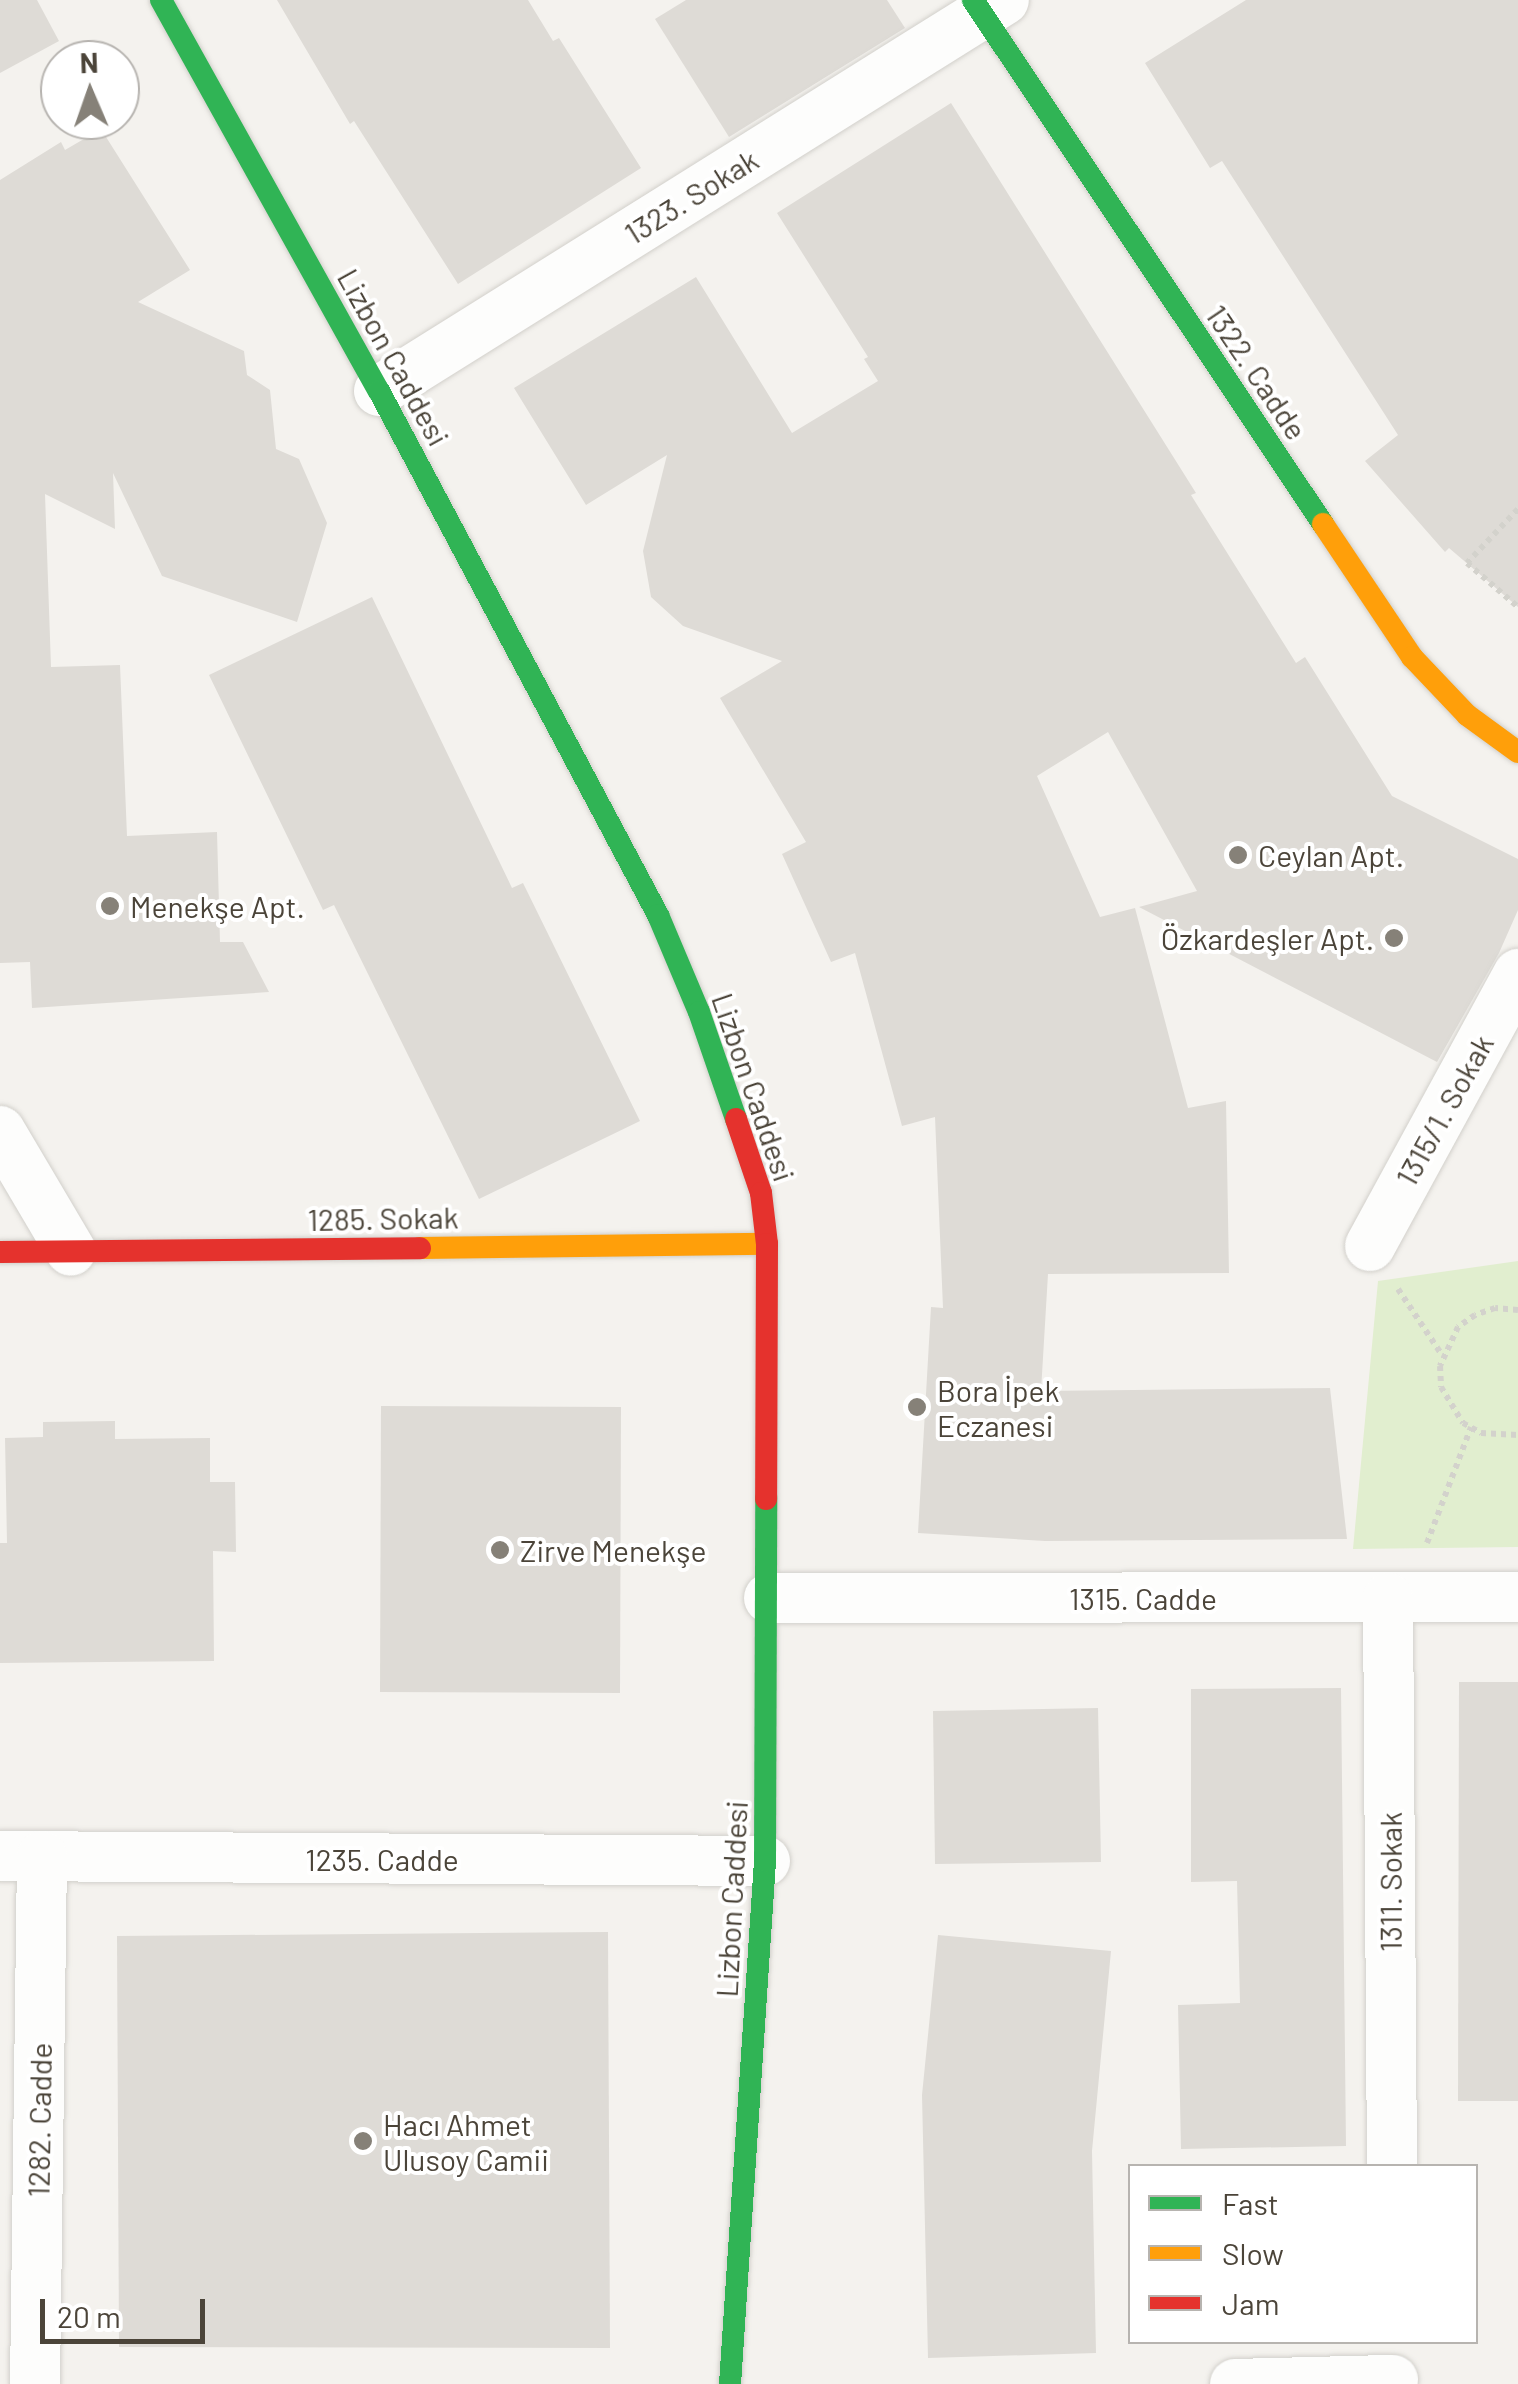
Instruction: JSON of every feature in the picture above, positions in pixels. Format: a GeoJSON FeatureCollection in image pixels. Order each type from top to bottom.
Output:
{"type":"FeatureCollection","features":[{"type":"Feature","properties":{"kind":"main road","name":"Lizbon Caddesi"},"geometry":{"type":"LineString","coordinates":[[162,0],[379,391],[658,915],[699,1012],[761,1193],[767,1244],[769,1598],[764,1861],[730,2384]]}},
{"type":"Feature","properties":{"kind":"main road","name":"1322. Cadde"},"geometry":{"type":"LineString","coordinates":[[986,5],[1412,658],[1467,714],[1518,752]]}},
{"type":"Feature","properties":{"kind":"main road","name":"1285. Sokak"},"geometry":{"type":"LineString","coordinates":[[0,1252],[767,1244]]}},
{"type":"Feature","properties":{"kind":"street","name":"1323. Sokak"},"geometry":{"type":"LineString","coordinates":[[379,391],[986,5]]}},
{"type":"Feature","properties":{"kind":"street","name":"1315/1. Sokak"},"geometry":{"type":"LineString","coordinates":[[1370,1246],[1518,974]]}},
{"type":"Feature","properties":{"kind":"street"},"geometry":{"type":"LineString","coordinates":[[0,1131],[71,1251]]}},
{"type":"Feature","properties":{"kind":"street","name":"1315. Cadde"},"geometry":{"type":"LineString","coordinates":[[769,1598],[1518,1597]]}},
{"type":"Feature","properties":{"kind":"street","name":"1311. Sokak"},"geometry":{"type":"LineString","coordinates":[[1392,2164],[1398,1598]]}},
{"type":"Feature","properties":{"kind":"street","name":"1235. Cadde"},"geometry":{"type":"LineString","coordinates":[[21,1856],[764,1861]]}},
{"type":"Feature","properties":{"kind":"street","name":"1282. Cadde"},"geometry":{"type":"LineString","coordinates":[[21,1856],[36,2384]]}},
{"type":"Feature","properties":{"kind":"street"},"geometry":{"type":"LineString","coordinates":[[1235,2384],[1393,2368]]}},
{"type":"Feature","properties":{"kind":"path"},"geometry":{"type":"LineString","coordinates":[[1518,509],[1467,563],[1518,607]]}},
{"type":"Feature","properties":{"kind":"path"},"geometry":{"type":"LineString","coordinates":[[1370,1246],[1442,1356]]}},
{"type":"Feature","properties":{"kind":"path"},"geometry":{"type":"LineString","coordinates":[[1518,1310],[1496,1308],[1475,1314],[1458,1327],[1442,1356],[1440,1387],[1449,1407],[1471,1427],[1503,1437],[1518,1435]]}},
{"type":"Feature","properties":{"kind":"path"},"geometry":{"type":"LineString","coordinates":[[1398,1598],[1471,1427]]}},
{"type":"Feature","properties":{"kind":"green space"},"geometry":{"type":"Polygon","coordinates":[[[1518,1261],[1518,1547],[1353,1549],[1378,1281],[1518,1261]]]}},
{"type":"Feature","properties":{"kind":"building"},"geometry":{"type":"Polygon","coordinates":[[[0,0],[37,0],[58,40],[40,40],[40,51],[0,73],[0,0]]]}},
{"type":"Feature","properties":{"kind":"building"},"geometry":{"type":"Polygon","coordinates":[[[277,0],[528,0],[553,41],[559,38],[641,168],[458,284],[354,121],[350,124],[277,0]]]}},
{"type":"Feature","properties":{"kind":"building"},"geometry":{"type":"Polygon","coordinates":[[[686,0],[887,0],[905,28],[729,137],[655,19],[686,0]]]}},
{"type":"Feature","properties":{"kind":"building"},"geometry":{"type":"Polygon","coordinates":[[[1246,0],[1518,0],[1518,607],[1449,548],[1445,552],[1365,461],[1398,435],[1222,161],[1210,168],[1145,63],[1246,0]]]}},
{"type":"Feature","properties":{"kind":"building"},"geometry":{"type":"Polygon","coordinates":[[[951,103],[1196,493],[1191,495],[1296,663],[1305,657],[1392,796],[1518,859],[1518,910],[1499,953],[1437,1062],[1139,907],[1197,891],[1108,732],[1037,776],[1100,917],[1135,908],[1188,1108],[1226,1101],[1229,1273],[1048,1274],[1041,1391],[1330,1388],[1347,1539],[1045,1541],[918,1533],[931,1307],[943,1308],[935,1117],[902,1126],[855,953],[831,962],[782,854],[806,842],[720,698],[782,661],[683,626],[651,597],[643,551],[667,455],[586,505],[514,388],[696,277],[792,433],[878,381],[864,359],[868,357],[777,213],[951,103]]]}},
{"type":"Feature","properties":{"kind":"building"},"geometry":{"type":"Polygon","coordinates":[[[82,140],[108,140],[190,270],[138,302],[244,351],[247,375],[270,390],[276,449],[299,459],[327,523],[297,622],[162,576],[113,473],[115,529],[45,494],[51,667],[120,665],[127,836],[217,832],[220,942],[243,942],[269,992],[32,1008],[30,962],[0,963],[0,180],[61,142],[65,150],[82,140]]]}},
{"type":"Feature","properties":{"kind":"building"},"geometry":{"type":"Polygon","coordinates":[[[372,597],[512,888],[523,883],[640,1121],[479,1199],[334,905],[323,910],[209,675],[372,597]]]}},
{"type":"Feature","properties":{"kind":"building","name":"Zirve Menekşe"},"geometry":{"type":"Polygon","coordinates":[[[381,1406],[621,1407],[620,1693],[380,1692],[381,1406]]]}},
{"type":"Feature","properties":{"kind":"building"},"geometry":{"type":"Polygon","coordinates":[[[115,1421],[115,1439],[210,1438],[210,1482],[235,1482],[236,1552],[213,1551],[214,1661],[0,1663],[0,1543],[7,1543],[5,1438],[43,1437],[43,1422],[115,1421]]]}},
{"type":"Feature","properties":{"kind":"building"},"geometry":{"type":"Polygon","coordinates":[[[1459,1682],[1518,1682],[1518,2101],[1458,2101],[1459,1682]]]}},
{"type":"Feature","properties":{"kind":"building"},"geometry":{"type":"Polygon","coordinates":[[[1341,1688],[1346,2146],[1181,2149],[1178,2005],[1240,2003],[1237,1881],[1191,1882],[1191,1689],[1341,1688]]]}},
{"type":"Feature","properties":{"kind":"building"},"geometry":{"type":"Polygon","coordinates":[[[1098,1708],[1101,1862],[935,1864],[933,1711],[1098,1708]]]}},
{"type":"Feature","properties":{"kind":"building","name":"Hacı Ahmet Ulusoy Camii"},"geometry":{"type":"Polygon","coordinates":[[[608,1932],[610,2348],[119,2347],[117,1936],[608,1932]]]}},
{"type":"Feature","properties":{"kind":"building"},"geometry":{"type":"Polygon","coordinates":[[[938,1935],[1111,1951],[1092,2151],[1096,2353],[928,2358],[922,2095],[938,1935]]]}},
{"type":"Feature","properties":{"kind":"traffic: fast"},"geometry":{"type":"LineString","coordinates":[[161,0],[379,391],[658,915],[699,1012],[736,1119]]}},
{"type":"Feature","properties":{"kind":"traffic: fast"},"geometry":{"type":"LineString","coordinates":[[973,0],[1323,524]]}},
{"type":"Feature","properties":{"kind":"traffic: fast"},"geometry":{"type":"LineString","coordinates":[[730,2384],[765,1861],[766,1499]]}},
{"type":"Feature","properties":{"kind":"traffic: slow"},"geometry":{"type":"LineString","coordinates":[[1323,524],[1412,657],[1467,715],[1518,752]]}},
{"type":"Feature","properties":{"kind":"traffic: slow"},"geometry":{"type":"LineString","coordinates":[[420,1248],[767,1244]]}},
{"type":"Feature","properties":{"kind":"traffic: jam"},"geometry":{"type":"LineString","coordinates":[[736,1119],[761,1193],[767,1244],[766,1499]]}},
{"type":"Feature","properties":{"kind":"traffic: jam"},"geometry":{"type":"LineString","coordinates":[[0,1252],[420,1248]]}},
{"type":"Feature","properties":{"kind":"place","name":"Ceylan Apt."},"geometry":{"type":"Point","coordinates":[1238,855]}},
{"type":"Feature","properties":{"kind":"place","name":"Menekşe Apt."},"geometry":{"type":"Point","coordinates":[110,906]}},
{"type":"Feature","properties":{"kind":"place","name":"Özkardeşler Apt."},"geometry":{"type":"Point","coordinates":[1394,938]}},
{"type":"Feature","properties":{"kind":"place","name":"Bora İpek Eczanesi"},"geometry":{"type":"Point","coordinates":[917,1407]}},
{"type":"Feature","properties":{"kind":"place","name":"Zirve Menekşe"},"geometry":{"type":"Point","coordinates":[500,1550]}},
{"type":"Feature","properties":{"kind":"place","name":"Hacı Ahmet Ulusoy Camii"},"geometry":{"type":"Point","coordinates":[363,2141]}}]}
